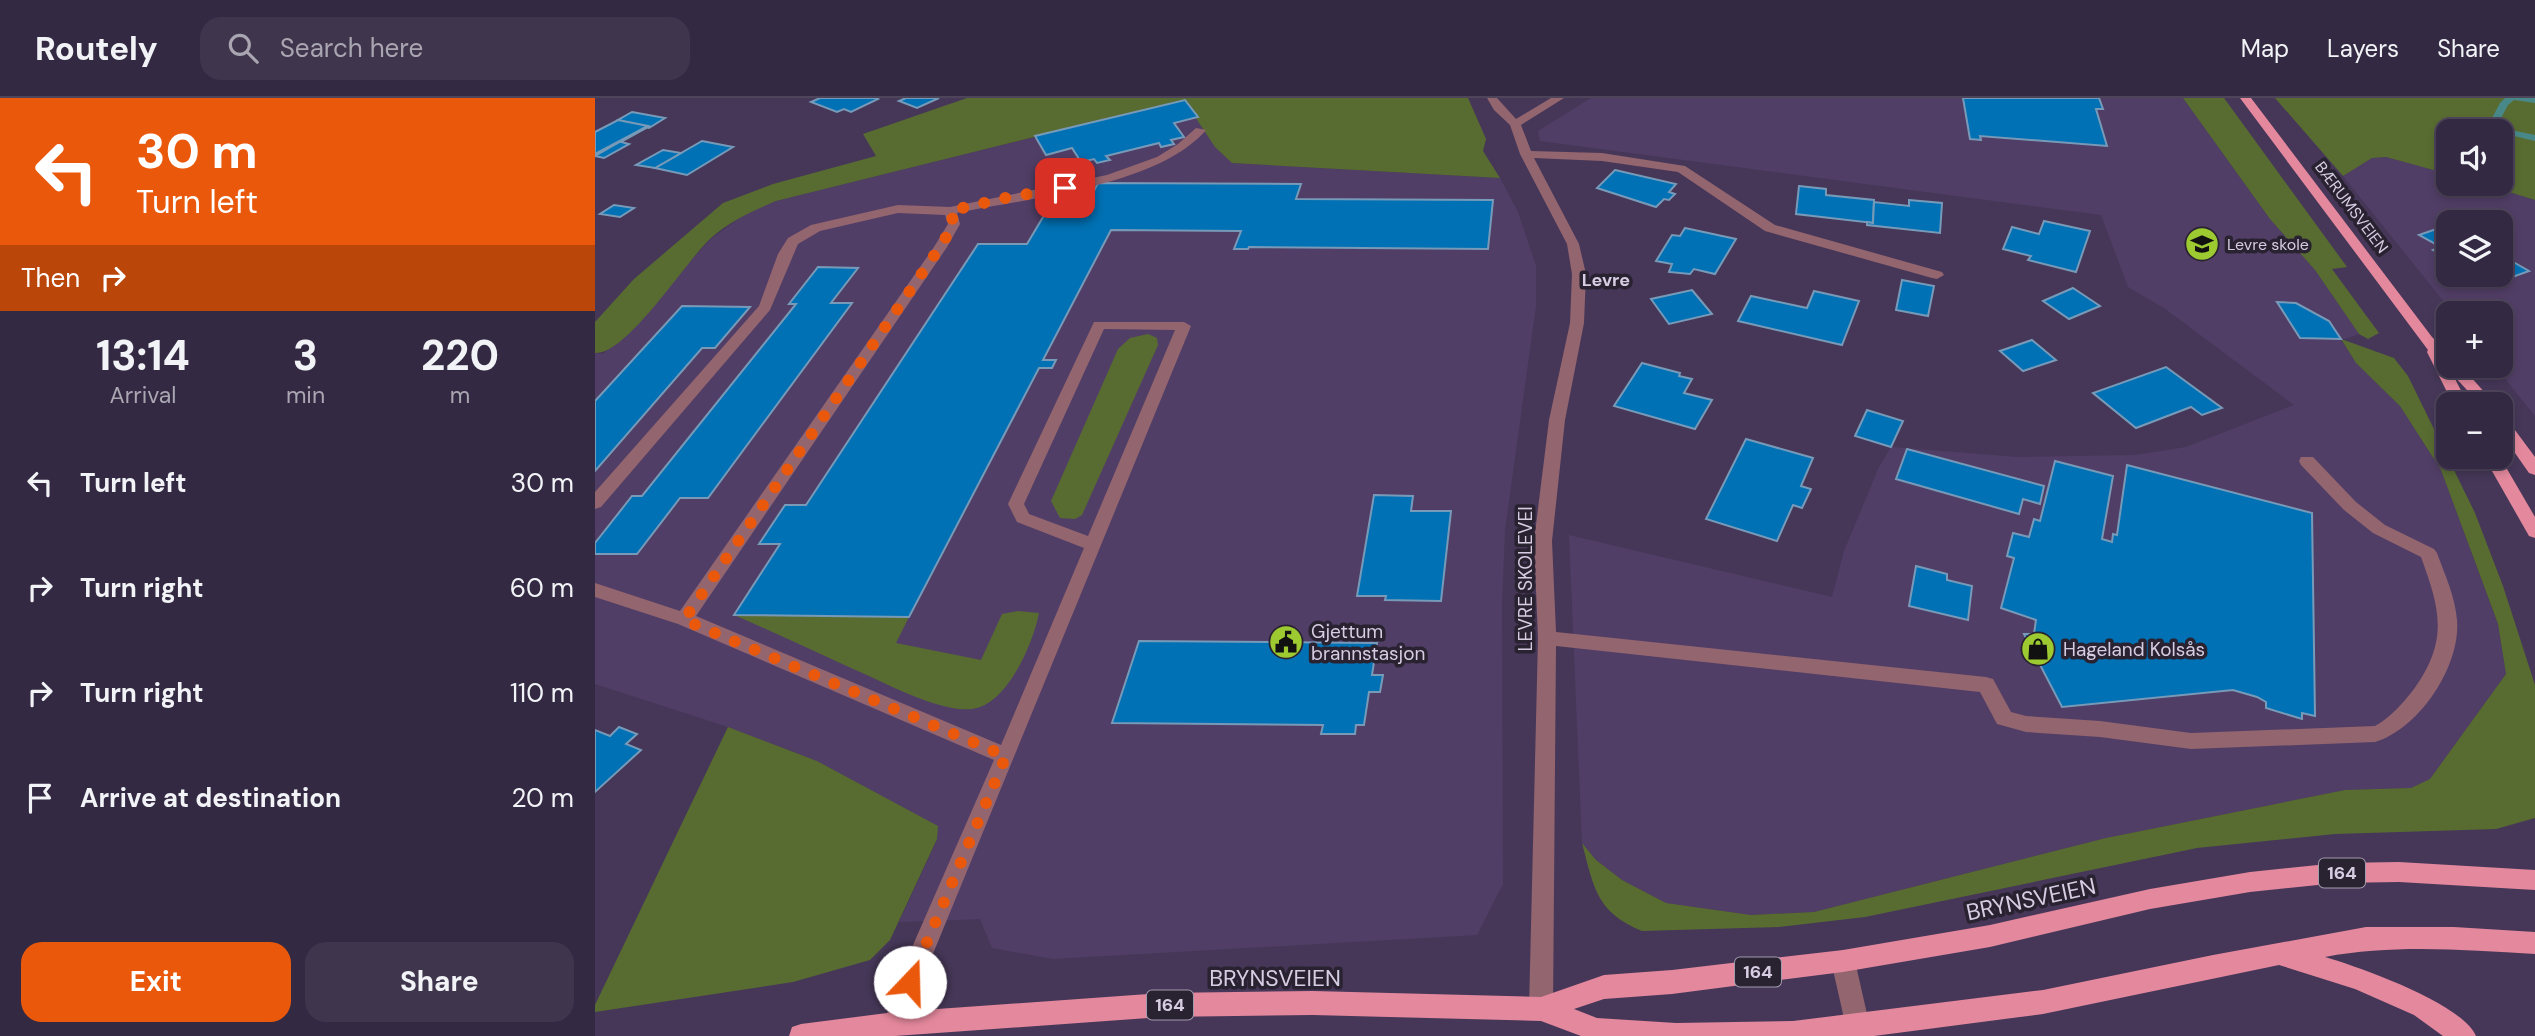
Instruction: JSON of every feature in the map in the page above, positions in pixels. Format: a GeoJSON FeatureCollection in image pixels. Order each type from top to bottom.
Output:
{"type":"FeatureCollection","features":[{"type":"Feature","properties":{"kind":"main road","name":"BÆRUMSVEIEN"},"geometry":{"type":"LineString","coordinates":[[2245,98],[2436,349]]}},
{"type":"Feature","properties":{"kind":"main road","name":"BÆRUMSVEIEN"},"geometry":{"type":"LineString","coordinates":[[2427,340],[2455,392]]}},
{"type":"Feature","properties":{"kind":"main road"},"geometry":{"type":"LineString","coordinates":[[2464,378],[2477,392]]}},
{"type":"Feature","properties":{"kind":"main road"},"geometry":{"type":"LineString","coordinates":[[2513,439],[2535,469]]}},
{"type":"Feature","properties":{"kind":"main road"},"geometry":{"type":"LineString","coordinates":[[2499,469],[2535,532]]}},
{"type":"Feature","properties":{"kind":"main road","name":"BRYNSVEIEN"},"geometry":{"type":"LineString","coordinates":[[1541,1009],[1604,987],[1672,982],[1843,961],[1990,936],[2150,899],[2250,882],[2337,873],[2399,872],[2535,880]]}},
{"type":"Feature","properties":{"kind":"main road","name":"BRYNSVEIEN"},"geometry":{"type":"LineString","coordinates":[[801,1036],[895,1024],[1162,1006],[1313,1003],[1541,1009],[1597,1030],[1676,1035],[1858,1031],[2043,1002],[2366,938],[2454,938],[2535,943]]}},
{"type":"Feature","properties":{"kind":"main road","name":"164"},"geometry":{"type":"LineString","coordinates":[[2277,954],[2358,978],[2422,1007],[2464,1036]]}},
{"type":"Feature","properties":{"kind":"street","name":"LEVRE SKOLEVEI"},"geometry":{"type":"LineString","coordinates":[[1492,98],[1498,108],[1515,124],[1526,154],[1573,244],[1579,274],[1577,323],[1557,420],[1548,478],[1543,541],[1547,638],[1541,1009]]}},
{"type":"Feature","properties":{"kind":"street"},"geometry":{"type":"LineString","coordinates":[[1515,124],[1559,98]]}},
{"type":"Feature","properties":{"kind":"street"},"geometry":{"type":"LineString","coordinates":[[595,503],[765,307],[785,254],[793,241],[816,228],[898,209],[950,211],[1111,177],[1189,143],[1200,130]]}},
{"type":"Feature","properties":{"kind":"street"},"geometry":{"type":"LineString","coordinates":[[1526,154],[1602,157],[1681,169],[1770,228],[1937,275]]}},
{"type":"Feature","properties":{"kind":"street"},"geometry":{"type":"LineString","coordinates":[[684,620],[940,247],[954,224],[950,211]]}},
{"type":"Feature","properties":{"kind":"street"},"geometry":{"type":"LineString","coordinates":[[895,1024],[918,961],[1184,326],[1099,325],[1016,505],[1023,519],[1092,544]]}},
{"type":"Feature","properties":{"kind":"street"},"geometry":{"type":"LineString","coordinates":[[1547,638],[1986,685],[2004,718],[2026,724],[2100,729],[2190,741],[2364,736],[2383,732],[2404,715],[2432,678],[2449,634],[2447,606],[2428,553],[2379,529],[2350,506],[2307,461]]}},
{"type":"Feature","properties":{"kind":"street"},"geometry":{"type":"LineString","coordinates":[[595,590],[684,620],[1006,756]]}},
{"type":"Feature","properties":{"kind":"street"},"geometry":{"type":"LineString","coordinates":[[1843,961],[1858,1031]]}},
{"type":"Feature","properties":{"kind":"shaded area","name":"Hageland Kolsås"},"geometry":{"type":"Polygon","coordinates":[[[1591,98],[2183,98],[2270,219],[2315,270],[2359,334],[2341,340],[2356,363],[2400,406],[2436,462],[2436,469],[2441,470],[2498,625],[2506,674],[2430,779],[2411,788],[2345,790],[2106,838],[1814,912],[1751,915],[1666,903],[1622,880],[1596,860],[1582,843],[1569,535],[1832,597],[1844,551],[1879,467],[1891,447],[2017,457],[2135,455],[2186,447],[2294,405],[2164,308],[2128,287],[2101,215],[1540,141],[1538,131],[1591,98]]]}},
{"type":"Feature","properties":{"kind":"shaded area"},"geometry":{"type":"Polygon","coordinates":[[[1185,100],[1232,163],[1500,178],[1518,212],[1536,266],[1536,306],[1505,530],[1502,604],[1503,884],[1477,935],[1053,959],[992,948],[980,919],[899,922],[937,840],[937,826],[817,761],[728,727],[595,684],[595,353],[603,354],[644,318],[679,273],[712,238],[744,215],[776,201],[1185,100]]]}},
{"type":"Feature","properties":{"kind":"shaded area"},"geometry":{"type":"Polygon","coordinates":[[[2386,157],[2436,171],[2436,196],[2513,196],[2513,193],[2535,200],[2535,416],[2505,378],[2513,378],[2513,301],[2443,301],[2343,176],[2372,158],[2386,157]]]}},
{"type":"Feature","properties":{"kind":"green space"},"geometry":{"type":"Polygon","coordinates":[[[967,98],[1468,98],[1486,139],[1483,151],[1500,178],[1232,163],[1215,147],[1184,100],[776,201],[734,221],[718,232],[639,324],[608,350],[595,353],[595,322],[634,279],[723,203],[773,184],[876,156],[863,134],[967,98]]]}},
{"type":"Feature","properties":{"kind":"green space"},"geometry":{"type":"Polygon","coordinates":[[[2183,98],[2224,98],[2347,267],[2332,269],[2379,333],[2368,339],[2359,334],[2315,270],[2270,219],[2183,98]]]}},
{"type":"Feature","properties":{"kind":"green space"},"geometry":{"type":"Polygon","coordinates":[[[2275,98],[2535,98],[2535,200],[2513,193],[2513,119],[2436,119],[2436,171],[2386,157],[2372,158],[2343,176],[2275,98]]]}},
{"type":"Feature","properties":{"kind":"green space"},"geometry":{"type":"Polygon","coordinates":[[[1148,334],[1157,338],[1158,345],[1082,515],[1075,519],[1060,518],[1051,501],[1118,349],[1130,338],[1148,334]]]}},
{"type":"Feature","properties":{"kind":"green space"},"geometry":{"type":"Polygon","coordinates":[[[2341,339],[2394,358],[2408,376],[2436,433],[2436,462],[2400,406],[2356,363],[2341,339]]]}},
{"type":"Feature","properties":{"kind":"green space"},"geometry":{"type":"Polygon","coordinates":[[[2453,469],[2475,513],[2503,586],[2535,685],[2535,818],[2496,829],[2335,834],[2197,848],[1865,917],[1779,927],[1642,931],[1615,916],[1599,897],[1582,843],[1596,860],[1622,880],[1666,903],[1751,915],[1814,912],[2106,838],[2345,790],[2411,788],[2430,779],[2506,674],[2498,624],[2441,470],[2453,469]]]}},
{"type":"Feature","properties":{"kind":"green space"},"geometry":{"type":"Polygon","coordinates":[[[1018,611],[1039,613],[1024,656],[1007,685],[996,697],[985,705],[972,709],[944,706],[911,695],[734,615],[909,617],[896,643],[981,660],[1002,614],[1018,611]]]}},
{"type":"Feature","properties":{"kind":"green space"},"geometry":{"type":"Polygon","coordinates":[[[728,727],[817,761],[938,826],[937,839],[890,940],[870,960],[793,982],[595,1012],[595,1005],[728,727]]]}},
{"type":"Feature","properties":{"kind":"building"},"geometry":{"type":"Polygon","coordinates":[[[820,98],[878,99],[851,112],[844,109],[837,112],[811,102],[820,98]]]}},
{"type":"Feature","properties":{"kind":"building"},"geometry":{"type":"Polygon","coordinates":[[[906,98],[939,98],[917,108],[899,101],[906,98]]]}},
{"type":"Feature","properties":{"kind":"building"},"geometry":{"type":"Polygon","coordinates":[[[1963,98],[2099,98],[2103,109],[2096,109],[2107,146],[1980,136],[1981,140],[1970,139],[1963,98]]]}},
{"type":"Feature","properties":{"kind":"building"},"geometry":{"type":"Polygon","coordinates":[[[1185,100],[1198,117],[1174,123],[1184,137],[1171,140],[1174,144],[1161,147],[1159,143],[1106,156],[1110,160],[1081,162],[1072,148],[1046,155],[1035,136],[1185,100]]]}},
{"type":"Feature","properties":{"kind":"building"},"geometry":{"type":"Polygon","coordinates":[[[632,112],[665,118],[649,128],[618,120],[632,112]]]}},
{"type":"Feature","properties":{"kind":"building"},"geometry":{"type":"Polygon","coordinates":[[[618,120],[648,126],[595,154],[595,132],[618,120]]]}},
{"type":"Feature","properties":{"kind":"building"},"geometry":{"type":"Polygon","coordinates":[[[646,127],[621,142],[629,144],[604,158],[595,156],[646,127]]]}},
{"type":"Feature","properties":{"kind":"building"},"geometry":{"type":"Polygon","coordinates":[[[702,141],[733,147],[687,175],[655,168],[702,141]]]}},
{"type":"Feature","properties":{"kind":"building"},"geometry":{"type":"Polygon","coordinates":[[[663,150],[681,153],[655,168],[636,165],[663,150]]]}},
{"type":"Feature","properties":{"kind":"building"},"geometry":{"type":"Polygon","coordinates":[[[1615,170],[1676,184],[1669,192],[1675,194],[1656,207],[1597,188],[1615,170]]]}},
{"type":"Feature","properties":{"kind":"building"},"geometry":{"type":"Polygon","coordinates":[[[1098,183],[1301,184],[1296,199],[1493,200],[1488,249],[1234,249],[1241,231],[1111,230],[1043,360],[1056,360],[1052,368],[1039,368],[909,617],[734,615],[780,544],[759,544],[785,505],[806,505],[978,244],[1027,244],[1055,197],[1084,197],[1087,191],[1094,191],[1098,183]]]}},
{"type":"Feature","properties":{"kind":"building"},"geometry":{"type":"Polygon","coordinates":[[[1799,186],[1826,189],[1826,195],[1874,200],[1873,223],[1796,214],[1799,186]]]}},
{"type":"Feature","properties":{"kind":"building"},"geometry":{"type":"Polygon","coordinates":[[[1909,200],[1942,203],[1940,233],[1867,225],[1867,222],[1873,223],[1874,202],[1909,206],[1909,200]]]}},
{"type":"Feature","properties":{"kind":"building"},"geometry":{"type":"Polygon","coordinates":[[[614,205],[634,208],[620,217],[600,214],[614,205]]]}},
{"type":"Feature","properties":{"kind":"building"},"geometry":{"type":"Polygon","coordinates":[[[2044,221],[2090,231],[2076,272],[2028,260],[2031,256],[2003,249],[2012,227],[2039,234],[2044,221]]]}},
{"type":"Feature","properties":{"kind":"building"},"geometry":{"type":"Polygon","coordinates":[[[1685,228],[1736,239],[1715,274],[1694,269],[1690,274],[1669,272],[1672,264],[1656,261],[1672,235],[1680,236],[1685,228]]]}},
{"type":"Feature","properties":{"kind":"building"},"geometry":{"type":"Polygon","coordinates":[[[2436,229],[2436,244],[2419,235],[2436,229]]]}},
{"type":"Feature","properties":{"kind":"building"},"geometry":{"type":"Polygon","coordinates":[[[2513,262],[2529,271],[2513,277],[2513,262]]]}},
{"type":"Feature","properties":{"kind":"building"},"geometry":{"type":"Polygon","coordinates":[[[818,267],[858,268],[831,303],[852,303],[708,498],[680,498],[637,554],[595,554],[595,543],[632,496],[642,496],[796,304],[789,304],[818,267]]]}},
{"type":"Feature","properties":{"kind":"building"},"geometry":{"type":"Polygon","coordinates":[[[1902,280],[1934,286],[1928,316],[1896,310],[1902,280]]]}},
{"type":"Feature","properties":{"kind":"building"},"geometry":{"type":"Polygon","coordinates":[[[2073,288],[2100,306],[2069,319],[2043,301],[2073,288]]]}},
{"type":"Feature","properties":{"kind":"building"},"geometry":{"type":"Polygon","coordinates":[[[1692,290],[1712,314],[1669,324],[1651,299],[1692,290]]]}},
{"type":"Feature","properties":{"kind":"building"},"geometry":{"type":"Polygon","coordinates":[[[1814,291],[1859,301],[1842,345],[1738,321],[1751,296],[1807,308],[1814,291]]]}},
{"type":"Feature","properties":{"kind":"building"},"geometry":{"type":"Polygon","coordinates":[[[2277,302],[2296,303],[2329,321],[2341,339],[2300,338],[2277,302]]]}},
{"type":"Feature","properties":{"kind":"building"},"geometry":{"type":"Polygon","coordinates":[[[682,306],[750,307],[715,348],[702,348],[595,471],[595,401],[682,306]]]}},
{"type":"Feature","properties":{"kind":"building"},"geometry":{"type":"Polygon","coordinates":[[[2032,340],[2056,360],[2023,371],[2000,351],[2032,340]]]}},
{"type":"Feature","properties":{"kind":"building"},"geometry":{"type":"Polygon","coordinates":[[[1642,363],[1692,379],[1684,393],[1712,400],[1695,429],[1614,406],[1642,363]]]}},
{"type":"Feature","properties":{"kind":"building"},"geometry":{"type":"Polygon","coordinates":[[[2166,367],[2222,408],[2202,415],[2191,407],[2136,428],[2093,393],[2166,367]]]}},
{"type":"Feature","properties":{"kind":"building"},"geometry":{"type":"Polygon","coordinates":[[[1867,410],[1903,421],[1891,447],[1855,436],[1867,410]]]}},
{"type":"Feature","properties":{"kind":"building"},"geometry":{"type":"Polygon","coordinates":[[[1746,439],[1813,458],[1801,486],[1811,489],[1802,508],[1793,505],[1777,541],[1706,519],[1746,439]]]}},
{"type":"Feature","properties":{"kind":"building"},"geometry":{"type":"Polygon","coordinates":[[[1907,449],[2044,486],[2040,504],[2023,499],[2019,514],[1896,479],[1907,449]]]}},
{"type":"Feature","properties":{"kind":"building"},"geometry":{"type":"Polygon","coordinates":[[[2055,461],[2113,476],[2102,539],[2112,542],[2113,534],[2117,535],[2127,465],[2312,513],[2315,716],[2302,713],[2302,719],[2266,708],[2266,702],[2257,697],[2233,690],[2062,707],[2024,634],[2034,634],[2036,620],[2001,608],[2014,558],[2007,556],[2013,533],[2029,537],[2034,519],[2040,521],[2055,461]]]}},
{"type":"Feature","properties":{"kind":"building"},"geometry":{"type":"Polygon","coordinates":[[[1374,495],[1413,496],[1411,511],[1451,511],[1441,601],[1385,600],[1386,596],[1357,596],[1374,495]]]}},
{"type":"Feature","properties":{"kind":"building"},"geometry":{"type":"Polygon","coordinates":[[[1916,566],[1947,574],[1947,580],[1972,586],[1968,620],[1909,606],[1916,566]]]}},
{"type":"Feature","properties":{"kind":"building"},"geometry":{"type":"Polygon","coordinates":[[[1139,641],[1377,643],[1372,675],[1383,675],[1380,692],[1369,692],[1364,725],[1356,725],[1355,734],[1321,734],[1323,725],[1112,723],[1139,641]]]}},
{"type":"Feature","properties":{"kind":"building"},"geometry":{"type":"Polygon","coordinates":[[[619,727],[637,734],[626,744],[641,750],[595,792],[595,730],[610,736],[619,727]]]}},
{"type":"Feature","properties":{"kind":"waterway"},"geometry":{"type":"LineString","coordinates":[[2511,98],[2504,103],[2495,120],[2503,131],[2535,138]]}},
{"type":"Feature","properties":{"kind":"waterway"},"geometry":{"type":"LineString","coordinates":[[2516,98],[2535,100]]}},
{"type":"Feature","properties":{"kind":"place","name":"Levre skole"},"geometry":{"type":"Point","coordinates":[2202,244]}},
{"type":"Feature","properties":{"kind":"place","name":"Gjettum brannstasjon"},"geometry":{"type":"Point","coordinates":[1286,642]}},
{"type":"Feature","properties":{"kind":"place","name":"Hageland Kolsås"},"geometry":{"type":"Point","coordinates":[2038,649]}},
{"type":"Feature","properties":{"kind":"district","name":"Levre"},"geometry":{"type":"Point","coordinates":[1606,280]}},
{"type":"Feature","properties":{"kind":"route"},"geometry":{"type":"LineString","coordinates":[[910,982],[1006,756],[684,620],[940,247],[954,224],[950,211],[1009,197],[1065,188]]}}]}
